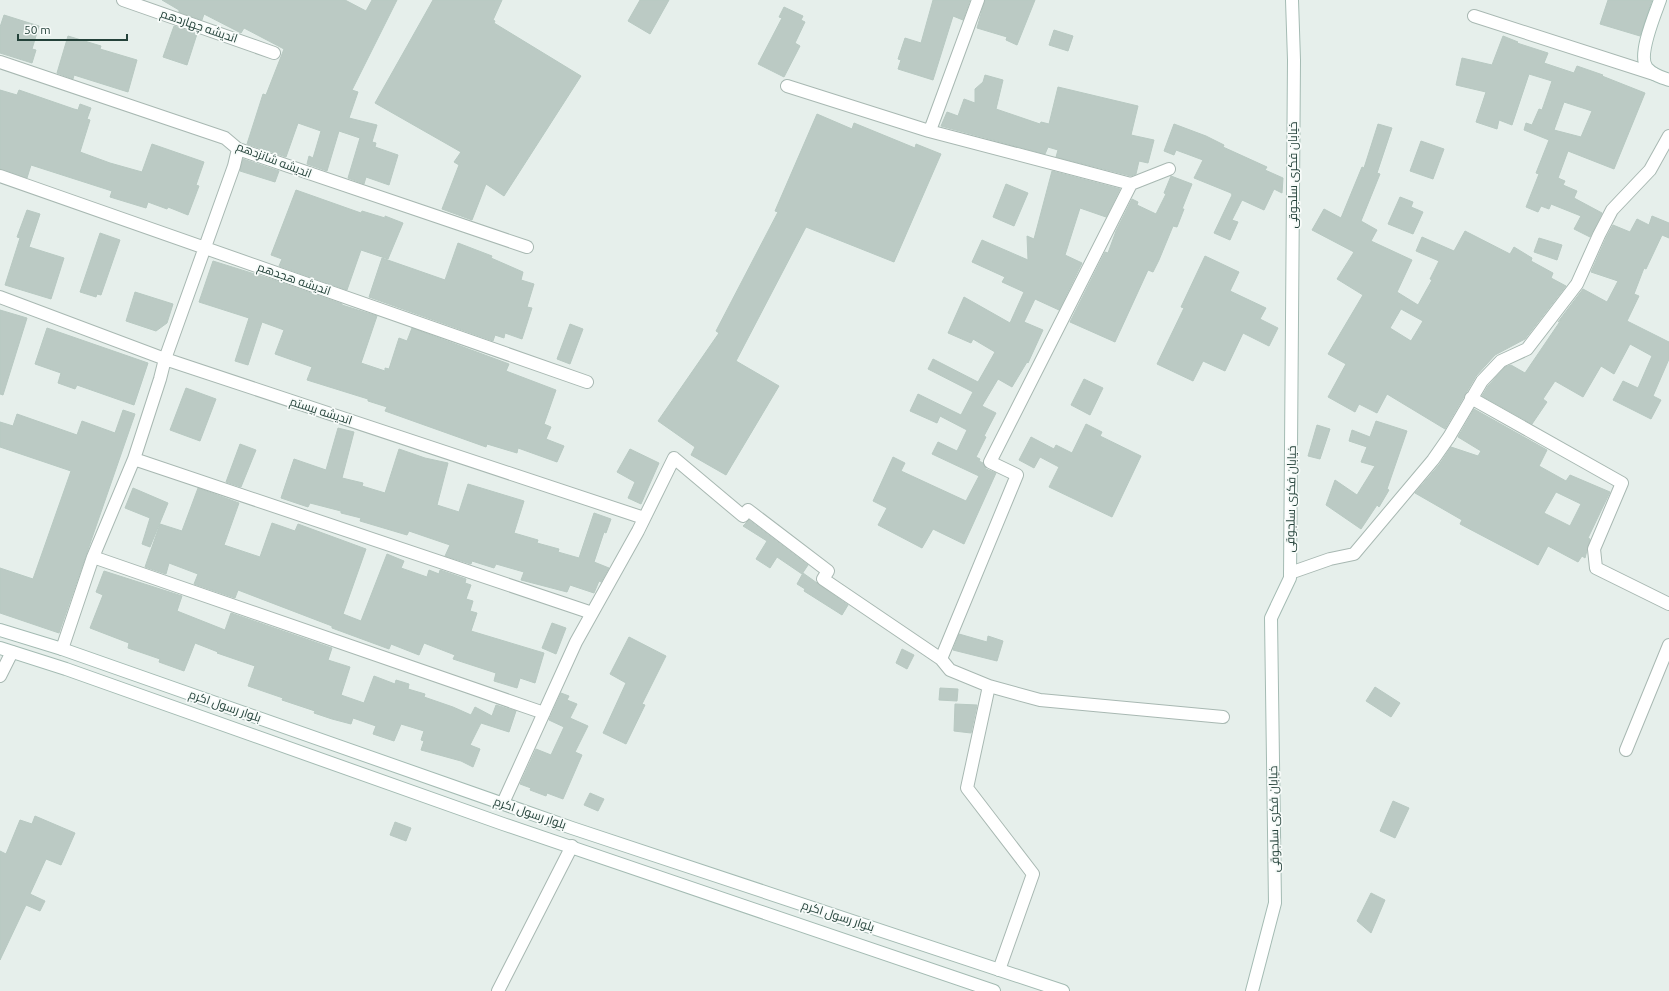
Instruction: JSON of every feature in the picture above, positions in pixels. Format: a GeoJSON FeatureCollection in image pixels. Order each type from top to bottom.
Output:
{"type":"FeatureCollection","features":[{"type":"Feature","properties":{"kind":"street","name":"اندیشه چهاردهم"},"geometry":{"type":"LineString","coordinates":[[123,0],[274,53]]}},
{"type":"Feature","properties":{"kind":"street"},"geometry":{"type":"LineString","coordinates":[[929,131],[978,0]]}},
{"type":"Feature","properties":{"kind":"street","name":"خیابان فکری سلجوقی"},"geometry":{"type":"LineString","coordinates":[[1252,991],[1275,903],[1272,618],[1290,578],[1294,60],[1292,0]]}},
{"type":"Feature","properties":{"kind":"street"},"geometry":{"type":"LineString","coordinates":[[1654,74],[1646,67],[1644,60],[1649,31],[1660,0]]}},
{"type":"Feature","properties":{"kind":"street"},"geometry":{"type":"LineString","coordinates":[[1474,16],[1669,80]]}},
{"type":"Feature","properties":{"kind":"street","name":"اندیشه شانزدهم"},"geometry":{"type":"LineString","coordinates":[[0,62],[225,138],[238,149],[526,247]]}},
{"type":"Feature","properties":{"kind":"street"},"geometry":{"type":"LineString","coordinates":[[787,86],[929,131],[1131,184],[1169,169]]}},
{"type":"Feature","properties":{"kind":"street"},"geometry":{"type":"LineString","coordinates":[[1290,573],[1330,559],[1354,554],[1433,460],[1449,437],[1482,381],[1501,361],[1526,349],[1577,284],[1598,235],[1612,210],[1650,170],[1669,136]]}},
{"type":"Feature","properties":{"kind":"street"},"geometry":{"type":"LineString","coordinates":[[62,649],[93,556],[134,459],[165,359],[234,166],[238,149]]}},
{"type":"Feature","properties":{"kind":"street","name":"اندیشه هجدهم"},"geometry":{"type":"LineString","coordinates":[[0,176],[587,382]]}},
{"type":"Feature","properties":{"kind":"street"},"geometry":{"type":"LineString","coordinates":[[941,660],[1017,475],[990,462],[1131,184]]}},
{"type":"Feature","properties":{"kind":"street","name":"اندیشه بیستم"},"geometry":{"type":"LineString","coordinates":[[0,298],[165,359],[644,518]]}},
{"type":"Feature","properties":{"kind":"street"},"geometry":{"type":"LineString","coordinates":[[1471,398],[1622,482],[1594,549],[1596,568],[1669,604]]}},
{"type":"Feature","properties":{"kind":"street"},"geometry":{"type":"LineString","coordinates":[[503,803],[576,642],[644,518],[674,458],[743,516],[748,510],[828,571],[823,579],[941,660],[950,670],[989,686],[1040,700],[1223,717]]}},
{"type":"Feature","properties":{"kind":"street"},"geometry":{"type":"LineString","coordinates":[[134,459],[592,613]]}},
{"type":"Feature","properties":{"kind":"street"},"geometry":{"type":"LineString","coordinates":[[93,556],[544,713]]}},
{"type":"Feature","properties":{"kind":"street","name":"بلوار رسول اکرم"},"geometry":{"type":"LineString","coordinates":[[0,630],[62,649],[503,803],[1063,991]]}},
{"type":"Feature","properties":{"kind":"street"},"geometry":{"type":"LineString","coordinates":[[1626,750],[1669,646]]}},
{"type":"Feature","properties":{"kind":"street","name":"بلوار رسول اکرم"},"geometry":{"type":"LineString","coordinates":[[0,648],[66,669],[503,824],[572,846],[988,990]]}},
{"type":"Feature","properties":{"kind":"street"},"geometry":{"type":"LineString","coordinates":[[0,676],[12,652]]}},
{"type":"Feature","properties":{"kind":"street"},"geometry":{"type":"LineString","coordinates":[[989,686],[967,788],[1033,874],[999,970]]}},
{"type":"Feature","properties":{"kind":"street"},"geometry":{"type":"LineString","coordinates":[[498,991],[572,846]]}},
{"type":"Feature","properties":{"kind":"building"},"geometry":{"type":"Polygon","coordinates":[[[162,0],[345,0],[366,11],[372,0],[397,0],[352,90],[358,92],[349,118],[377,125],[372,142],[376,143],[375,147],[398,155],[389,185],[366,177],[364,184],[348,178],[360,138],[339,131],[327,171],[307,164],[309,156],[313,158],[321,131],[298,123],[286,157],[247,144],[263,94],[266,95],[284,49],[244,28],[241,33],[204,14],[202,20],[179,12],[179,10],[162,0]]]}},
{"type":"Feature","properties":{"kind":"building"},"geometry":{"type":"Polygon","coordinates":[[[433,0],[502,0],[493,20],[495,21],[494,23],[581,76],[504,196],[486,184],[472,220],[442,209],[459,165],[454,162],[461,152],[375,103],[433,0]]]}},
{"type":"Feature","properties":{"kind":"building"},"geometry":{"type":"Polygon","coordinates":[[[640,0],[669,0],[650,34],[628,21],[640,0]]]}},
{"type":"Feature","properties":{"kind":"building"},"geometry":{"type":"Polygon","coordinates":[[[933,0],[970,0],[963,20],[953,16],[933,80],[898,69],[901,60],[898,59],[905,38],[921,43],[933,0]]]}},
{"type":"Feature","properties":{"kind":"building"},"geometry":{"type":"Polygon","coordinates":[[[985,0],[1035,0],[1017,45],[1006,40],[1007,37],[977,28],[985,0]]]}},
{"type":"Feature","properties":{"kind":"building"},"geometry":{"type":"Polygon","coordinates":[[[1608,0],[1652,0],[1640,36],[1600,24],[1608,0]]]}},
{"type":"Feature","properties":{"kind":"building"},"geometry":{"type":"Polygon","coordinates":[[[784,7],[803,16],[801,20],[805,22],[795,43],[800,46],[784,77],[758,64],[782,18],[779,17],[784,7]]]}},
{"type":"Feature","properties":{"kind":"building"},"geometry":{"type":"Polygon","coordinates":[[[4,15],[39,26],[32,49],[36,50],[32,63],[0,53],[0,27],[4,15]]]}},
{"type":"Feature","properties":{"kind":"building"},"geometry":{"type":"Polygon","coordinates":[[[174,26],[197,34],[187,65],[163,57],[174,26]]]}},
{"type":"Feature","properties":{"kind":"building"},"geometry":{"type":"Polygon","coordinates":[[[1054,30],[1073,36],[1068,51],[1049,45],[1054,30]]]}},
{"type":"Feature","properties":{"kind":"building"},"geometry":{"type":"Polygon","coordinates":[[[68,36],[101,46],[100,49],[137,60],[128,92],[74,75],[73,79],[57,73],[68,36]]]}},
{"type":"Feature","properties":{"kind":"building"},"geometry":{"type":"Polygon","coordinates":[[[1503,36],[1518,42],[1517,43],[1548,53],[1544,63],[1574,73],[1577,66],[1603,75],[1602,76],[1645,93],[1614,169],[1568,151],[1558,178],[1565,181],[1563,185],[1577,191],[1574,198],[1602,213],[1590,237],[1574,229],[1581,216],[1551,204],[1549,209],[1541,206],[1538,212],[1526,207],[1539,174],[1536,173],[1549,140],[1524,130],[1526,123],[1532,125],[1539,109],[1542,110],[1552,81],[1529,74],[1512,125],[1499,120],[1497,129],[1476,122],[1486,92],[1456,85],[1462,58],[1492,65],[1503,36]],[[1564,102],[1554,130],[1581,137],[1592,111],[1564,102]]]}},
{"type":"Feature","properties":{"kind":"building"},"geometry":{"type":"Polygon","coordinates":[[[985,75],[1003,80],[996,109],[1040,124],[1041,122],[1049,124],[1058,87],[1138,106],[1131,135],[1154,140],[1148,163],[1139,161],[1136,174],[1131,176],[1056,157],[1058,150],[1048,147],[1045,154],[941,126],[947,112],[958,116],[964,99],[975,103],[975,89],[983,82],[985,75]]]}},
{"type":"Feature","properties":{"kind":"building"},"geometry":{"type":"Polygon","coordinates":[[[0,90],[17,95],[19,90],[78,110],[80,104],[91,108],[87,119],[90,120],[80,152],[110,163],[142,172],[152,144],[204,162],[196,185],[199,186],[188,215],[168,207],[167,209],[148,202],[146,208],[110,197],[112,191],[31,165],[27,178],[0,169],[0,90]]]}},
{"type":"Feature","properties":{"kind":"building"},"geometry":{"type":"Polygon","coordinates":[[[817,114],[852,129],[854,123],[915,148],[916,144],[941,154],[894,262],[806,227],[736,361],[779,386],[726,475],[691,455],[695,447],[658,421],[719,333],[716,331],[778,212],[775,211],[817,114]]]}},
{"type":"Feature","properties":{"kind":"building"},"geometry":{"type":"Polygon","coordinates":[[[1174,124],[1206,136],[1224,145],[1223,147],[1267,167],[1265,170],[1283,178],[1282,193],[1274,189],[1264,210],[1242,200],[1232,220],[1238,222],[1230,240],[1214,233],[1232,195],[1231,193],[1194,178],[1203,160],[1176,150],[1174,155],[1164,151],[1174,124]]]}},
{"type":"Feature","properties":{"kind":"building"},"geometry":{"type":"Polygon","coordinates":[[[1378,124],[1392,128],[1377,173],[1380,174],[1361,221],[1377,230],[1371,241],[1412,260],[1397,292],[1418,305],[1432,280],[1430,279],[1439,261],[1416,251],[1422,237],[1454,251],[1465,231],[1510,254],[1514,247],[1532,258],[1531,261],[1553,273],[1551,278],[1566,286],[1525,339],[1495,355],[1476,376],[1445,429],[1387,394],[1377,413],[1359,404],[1355,412],[1328,397],[1346,364],[1328,354],[1363,295],[1337,279],[1354,252],[1312,230],[1324,209],[1341,218],[1362,167],[1364,168],[1378,124]],[[1401,309],[1390,328],[1411,341],[1423,321],[1401,309]]]}},
{"type":"Feature","properties":{"kind":"building"},"geometry":{"type":"Polygon","coordinates":[[[1421,141],[1444,149],[1433,179],[1410,171],[1421,141]]]}},
{"type":"Feature","properties":{"kind":"building"},"geometry":{"type":"Polygon","coordinates":[[[243,159],[279,171],[275,182],[240,171],[243,159]]]}},
{"type":"Feature","properties":{"kind":"building"},"geometry":{"type":"Polygon","coordinates":[[[1052,171],[1120,189],[1106,217],[1080,208],[1065,255],[1082,263],[1059,310],[1035,299],[1024,322],[1043,330],[1028,363],[1027,362],[1012,387],[998,379],[982,406],[996,413],[984,436],[986,437],[976,457],[980,459],[979,461],[983,463],[986,469],[996,473],[964,544],[933,529],[922,548],[878,525],[887,508],[873,501],[893,457],[905,463],[901,471],[966,501],[979,476],[932,454],[938,442],[957,451],[967,430],[940,416],[937,423],[910,411],[918,394],[961,415],[973,392],[928,369],[933,359],[978,382],[995,352],[973,339],[971,343],[948,333],[964,297],[1010,323],[1024,292],[1002,282],[1005,277],[972,262],[982,240],[1028,260],[1027,236],[1034,239],[1052,171]]]}},
{"type":"Feature","properties":{"kind":"building"},"geometry":{"type":"Polygon","coordinates":[[[1171,176],[1192,184],[1182,209],[1184,209],[1177,227],[1173,226],[1153,272],[1148,270],[1115,342],[1070,322],[1105,252],[1108,253],[1116,231],[1132,199],[1138,202],[1137,205],[1156,214],[1166,194],[1164,193],[1171,176]]]}},
{"type":"Feature","properties":{"kind":"building"},"geometry":{"type":"Polygon","coordinates":[[[1006,184],[1028,193],[1014,226],[993,217],[1006,184]]]}},
{"type":"Feature","properties":{"kind":"building"},"geometry":{"type":"Polygon","coordinates":[[[296,190],[361,213],[362,211],[385,218],[385,216],[403,223],[388,259],[361,250],[347,290],[279,266],[282,259],[271,255],[296,190]]]}},
{"type":"Feature","properties":{"kind":"building"},"geometry":{"type":"Polygon","coordinates":[[[1400,197],[1413,202],[1411,207],[1423,212],[1413,234],[1388,224],[1400,197]]]}},
{"type":"Feature","properties":{"kind":"building"},"geometry":{"type":"Polygon","coordinates":[[[27,210],[40,214],[29,247],[64,258],[51,299],[5,285],[20,238],[17,237],[27,210]]]}},
{"type":"Feature","properties":{"kind":"building"},"geometry":{"type":"Polygon","coordinates":[[[1652,216],[1669,223],[1669,238],[1662,235],[1646,269],[1644,268],[1634,294],[1639,296],[1627,321],[1669,342],[1669,359],[1653,396],[1661,400],[1651,419],[1613,400],[1623,381],[1638,388],[1652,356],[1630,344],[1614,374],[1601,366],[1583,397],[1555,381],[1543,399],[1547,402],[1532,424],[1482,396],[1488,386],[1505,367],[1511,365],[1525,373],[1561,320],[1558,322],[1583,289],[1607,302],[1618,281],[1591,272],[1606,238],[1613,225],[1630,232],[1637,219],[1649,225],[1652,216]]]}},
{"type":"Feature","properties":{"kind":"building"},"geometry":{"type":"Polygon","coordinates":[[[100,233],[120,240],[101,295],[97,294],[96,297],[80,292],[100,233]]]}},
{"type":"Feature","properties":{"kind":"building"},"geometry":{"type":"Polygon","coordinates":[[[1539,238],[1562,245],[1557,260],[1534,252],[1539,238]]]}},
{"type":"Feature","properties":{"kind":"building"},"geometry":{"type":"Polygon","coordinates":[[[458,243],[492,256],[491,258],[523,272],[521,280],[534,284],[527,307],[532,308],[522,339],[505,333],[504,338],[495,335],[493,341],[369,297],[382,258],[445,280],[458,243]]]}},
{"type":"Feature","properties":{"kind":"building"},"geometry":{"type":"Polygon","coordinates":[[[1205,256],[1239,272],[1230,291],[1266,308],[1260,319],[1278,328],[1269,346],[1243,333],[1225,371],[1203,361],[1193,381],[1157,364],[1184,308],[1181,307],[1205,256]]]}},
{"type":"Feature","properties":{"kind":"building"},"geometry":{"type":"Polygon","coordinates":[[[213,261],[274,280],[377,316],[361,363],[385,371],[385,368],[389,369],[399,338],[407,341],[412,328],[509,364],[506,371],[556,390],[544,424],[551,427],[546,439],[564,446],[557,462],[518,448],[517,453],[487,444],[486,447],[385,411],[387,407],[368,401],[368,399],[307,380],[312,367],[275,354],[284,330],[262,322],[248,365],[235,361],[249,318],[199,302],[213,261]]]}},
{"type":"Feature","properties":{"kind":"building"},"geometry":{"type":"Polygon","coordinates":[[[135,292],[173,304],[167,323],[156,331],[126,321],[135,292]]]}},
{"type":"Feature","properties":{"kind":"building"},"geometry":{"type":"Polygon","coordinates":[[[0,310],[27,318],[3,395],[0,394],[0,310]]]}},
{"type":"Feature","properties":{"kind":"building"},"geometry":{"type":"Polygon","coordinates":[[[570,324],[583,329],[570,364],[557,359],[570,324]]]}},
{"type":"Feature","properties":{"kind":"building"},"geometry":{"type":"Polygon","coordinates":[[[47,328],[148,363],[134,405],[77,385],[75,389],[58,383],[61,373],[35,364],[47,328]]]}},
{"type":"Feature","properties":{"kind":"building"},"geometry":{"type":"Polygon","coordinates":[[[1084,379],[1103,388],[1090,415],[1071,405],[1084,379]]]}},
{"type":"Feature","properties":{"kind":"building"},"geometry":{"type":"Polygon","coordinates":[[[186,388],[216,399],[200,441],[170,430],[186,388]]]}},
{"type":"Feature","properties":{"kind":"building"},"geometry":{"type":"Polygon","coordinates":[[[1474,409],[1547,450],[1539,466],[1566,481],[1570,475],[1610,492],[1588,538],[1590,539],[1585,558],[1582,556],[1578,562],[1548,546],[1538,565],[1460,524],[1462,520],[1415,493],[1439,465],[1451,447],[1478,456],[1481,451],[1458,437],[1474,409]],[[1556,492],[1544,513],[1570,526],[1581,504],[1556,492]]]}},
{"type":"Feature","properties":{"kind":"building"},"geometry":{"type":"Polygon","coordinates":[[[123,410],[135,414],[59,633],[0,613],[0,568],[33,579],[71,471],[0,447],[0,422],[13,426],[17,414],[77,435],[82,421],[115,433],[123,410]]]}},
{"type":"Feature","properties":{"kind":"building"},"geometry":{"type":"Polygon","coordinates":[[[1376,421],[1407,431],[1387,489],[1389,490],[1379,507],[1377,505],[1361,529],[1326,505],[1335,480],[1357,495],[1375,466],[1361,462],[1367,447],[1349,441],[1352,430],[1370,437],[1376,421]]]}},
{"type":"Feature","properties":{"kind":"building"},"geometry":{"type":"Polygon","coordinates":[[[1086,424],[1102,432],[1100,436],[1141,456],[1112,517],[1049,487],[1059,467],[1040,457],[1034,468],[1019,460],[1031,437],[1054,449],[1056,445],[1072,453],[1086,424]]]}},
{"type":"Feature","properties":{"kind":"building"},"geometry":{"type":"Polygon","coordinates":[[[1317,425],[1330,429],[1320,459],[1308,456],[1317,425]]]}},
{"type":"Feature","properties":{"kind":"building"},"geometry":{"type":"Polygon","coordinates":[[[338,428],[354,432],[342,478],[363,483],[362,486],[385,493],[399,449],[425,458],[448,463],[437,505],[459,512],[468,484],[524,501],[514,533],[538,540],[537,543],[559,549],[558,552],[579,558],[594,513],[611,519],[606,533],[604,532],[594,562],[609,568],[601,582],[599,581],[594,593],[570,585],[567,592],[521,580],[524,572],[496,564],[494,568],[472,561],[471,564],[445,556],[450,545],[409,531],[407,535],[360,521],[361,518],[341,513],[341,511],[310,503],[308,507],[281,498],[294,459],[326,470],[338,428]]]}},
{"type":"Feature","properties":{"kind":"building"},"geometry":{"type":"Polygon","coordinates":[[[240,444],[256,450],[241,487],[226,482],[240,444]]]}},
{"type":"Feature","properties":{"kind":"building"},"geometry":{"type":"Polygon","coordinates":[[[630,449],[659,463],[641,504],[628,498],[635,482],[617,472],[630,449]]]}},
{"type":"Feature","properties":{"kind":"building"},"geometry":{"type":"Polygon","coordinates":[[[133,488],[168,503],[150,547],[142,544],[150,518],[125,508],[133,488]]]}},
{"type":"Feature","properties":{"kind":"building"},"geometry":{"type":"Polygon","coordinates":[[[198,488],[239,503],[224,545],[260,557],[272,523],[295,531],[298,524],[366,549],[343,614],[361,621],[387,554],[404,561],[401,568],[427,577],[429,570],[439,574],[440,570],[466,579],[465,583],[471,585],[466,599],[473,601],[470,611],[477,613],[471,631],[544,653],[535,683],[520,678],[517,688],[494,681],[496,673],[453,659],[455,655],[424,643],[419,655],[391,644],[389,649],[238,590],[235,598],[194,584],[198,574],[169,563],[166,574],[145,567],[160,524],[182,531],[198,488]]]}},
{"type":"Feature","properties":{"kind":"building"},"geometry":{"type":"Polygon","coordinates":[[[749,520],[808,565],[802,574],[777,557],[770,568],[756,559],[767,541],[743,526],[749,520]]]}},
{"type":"Feature","properties":{"kind":"building"},"geometry":{"type":"Polygon","coordinates":[[[104,571],[182,596],[177,611],[225,630],[231,613],[332,648],[328,660],[350,667],[341,695],[364,703],[374,676],[395,684],[396,680],[409,684],[408,689],[425,694],[424,697],[471,715],[475,707],[492,716],[496,705],[516,711],[509,732],[481,723],[470,745],[480,749],[473,767],[461,761],[421,750],[424,741],[421,740],[424,731],[401,724],[394,741],[373,734],[376,726],[353,718],[351,724],[332,719],[314,713],[315,711],[282,700],[283,698],[248,686],[255,666],[217,653],[218,652],[195,643],[184,671],[159,662],[160,659],[128,648],[129,643],[90,628],[103,595],[96,592],[104,571]]]}},
{"type":"Feature","properties":{"kind":"building"},"geometry":{"type":"Polygon","coordinates":[[[803,573],[848,605],[842,615],[804,591],[805,589],[797,584],[803,573]]]}},
{"type":"Feature","properties":{"kind":"building"},"geometry":{"type":"Polygon","coordinates":[[[552,623],[566,628],[556,654],[542,648],[552,623]]]}},
{"type":"Feature","properties":{"kind":"building"},"geometry":{"type":"Polygon","coordinates":[[[959,634],[987,642],[988,636],[1003,641],[997,661],[953,650],[959,634]]]}},
{"type":"Feature","properties":{"kind":"building"},"geometry":{"type":"Polygon","coordinates":[[[629,637],[666,656],[642,704],[645,705],[626,744],[603,733],[626,683],[610,674],[629,637]]]}},
{"type":"Feature","properties":{"kind":"building"},"geometry":{"type":"Polygon","coordinates":[[[902,649],[914,655],[907,669],[896,663],[902,649]]]}},
{"type":"Feature","properties":{"kind":"building"},"geometry":{"type":"Polygon","coordinates":[[[1375,687],[1400,703],[1391,717],[1366,701],[1375,687]]]}},
{"type":"Feature","properties":{"kind":"building"},"geometry":{"type":"Polygon","coordinates":[[[940,688],[958,689],[957,701],[939,700],[940,688]]]}},
{"type":"Feature","properties":{"kind":"building"},"geometry":{"type":"Polygon","coordinates":[[[561,693],[569,696],[567,700],[577,704],[570,718],[588,726],[575,752],[582,755],[563,799],[547,793],[546,796],[530,790],[531,788],[520,784],[536,749],[551,755],[564,727],[549,720],[561,693]]]}},
{"type":"Feature","properties":{"kind":"building"},"geometry":{"type":"Polygon","coordinates":[[[955,704],[977,705],[971,733],[954,731],[955,704]]]}},
{"type":"Feature","properties":{"kind":"building"},"geometry":{"type":"Polygon","coordinates":[[[590,793],[604,799],[598,811],[584,805],[590,793]]]}},
{"type":"Feature","properties":{"kind":"building"},"geometry":{"type":"Polygon","coordinates":[[[1393,801],[1409,808],[1395,838],[1380,831],[1393,801]]]}},
{"type":"Feature","properties":{"kind":"building"},"geometry":{"type":"Polygon","coordinates":[[[35,816],[75,833],[61,865],[46,859],[30,894],[45,901],[40,911],[26,905],[0,960],[0,851],[6,854],[20,820],[32,824],[35,816]]]}},
{"type":"Feature","properties":{"kind":"building"},"geometry":{"type":"Polygon","coordinates":[[[395,822],[411,828],[406,841],[390,835],[395,822]]]}},
{"type":"Feature","properties":{"kind":"building"},"geometry":{"type":"Polygon","coordinates":[[[1371,893],[1385,900],[1371,933],[1357,921],[1371,893]]]}}]}
